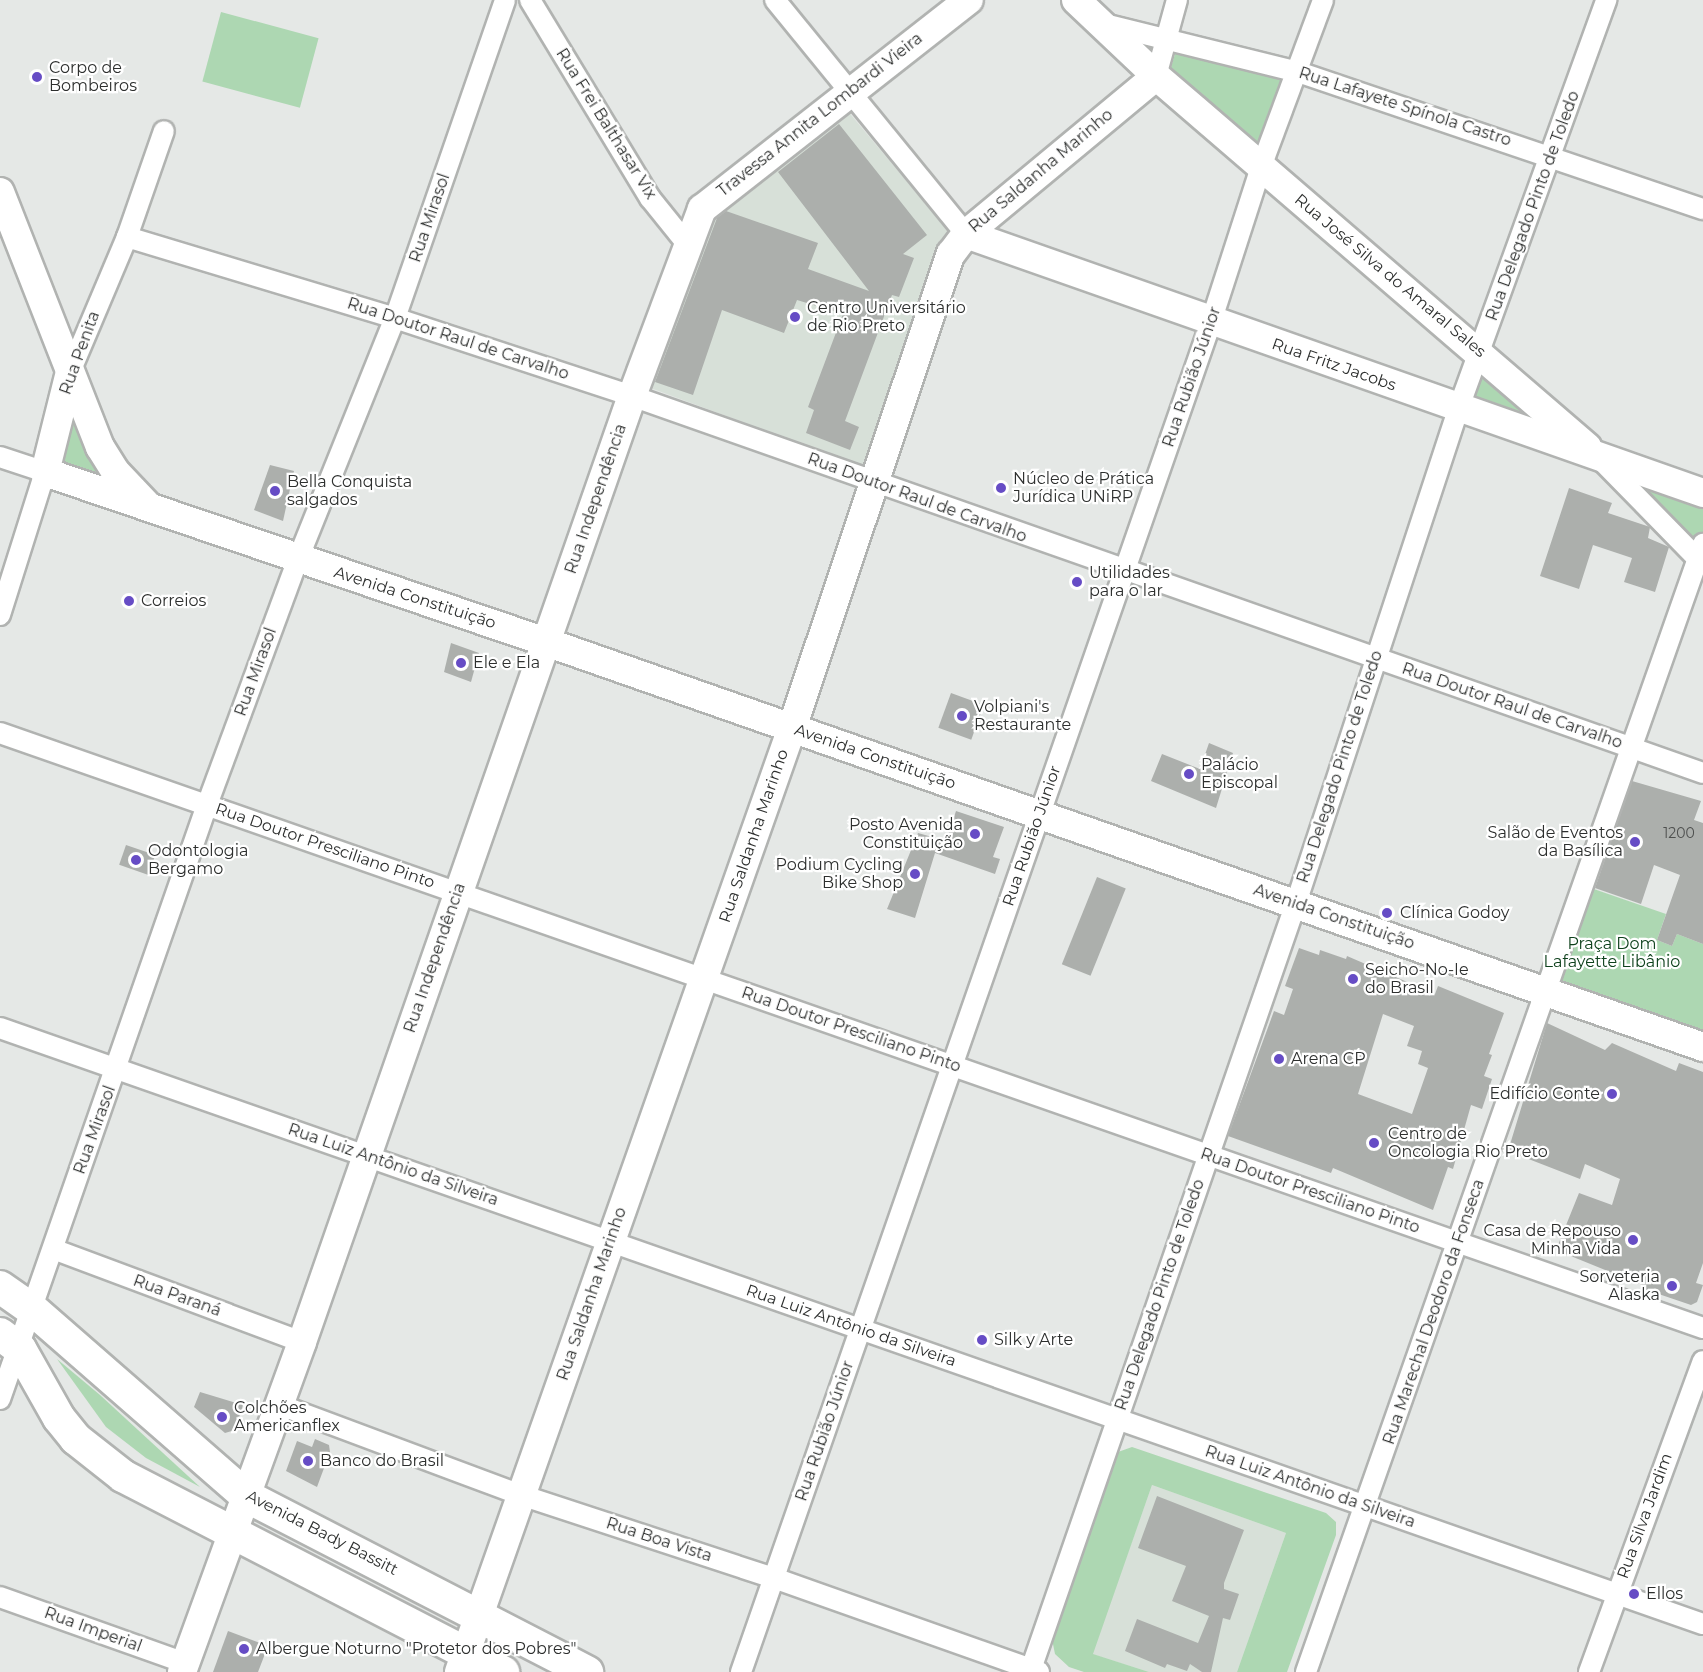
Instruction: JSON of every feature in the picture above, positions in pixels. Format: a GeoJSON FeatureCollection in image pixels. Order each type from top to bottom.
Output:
{"type":"FeatureCollection","features":[{"type":"Feature","properties":{"kind":"main road","name":"Avenida Bady Bassitt"},"geometry":{"type":"LineString","coordinates":[[0,1287],[32,1309],[246,1496],[479,1613],[588,1672]]}},
{"type":"Feature","properties":{"kind":"main road"},"geometry":{"type":"LineString","coordinates":[[10,1342],[59,1418],[76,1439],[123,1476],[233,1532],[462,1663],[503,1672]]}},
{"type":"Feature","properties":{"kind":"street","name":"Rua Mirasol"},"geometry":{"type":"LineString","coordinates":[[0,1399],[10,1342],[32,1309],[207,805],[298,559],[395,318],[505,0]]}},
{"type":"Feature","properties":{"kind":"street","name":"Rua Frei Balthasar Vix"},"geometry":{"type":"LineString","coordinates":[[530,0],[650,198],[687,244]]}},
{"type":"Feature","properties":{"kind":"street"},"geometry":{"type":"LineString","coordinates":[[775,0],[847,92],[966,234]]}},
{"type":"Feature","properties":{"kind":"street","name":"Travessa Annita Lombardi Vieira"},"geometry":{"type":"LineString","coordinates":[[687,244],[702,209],[847,92],[969,0]]}},
{"type":"Feature","properties":{"kind":"street","name":"Rua José Silva do Amaral Sales"},"geometry":{"type":"LineString","coordinates":[[1076,0],[1156,76],[1480,352],[1700,551]]}},
{"type":"Feature","properties":{"kind":"street"},"geometry":{"type":"LineString","coordinates":[[1156,76],[1164,40],[1177,0]]}},
{"type":"Feature","properties":{"kind":"street","name":"Rua Rubião Júnior"},"geometry":{"type":"LineString","coordinates":[[741,1672],[1211,322],[1261,167],[1323,0]]}},
{"type":"Feature","properties":{"kind":"street","name":"Rua Delegado Pinto de Toledo"},"geometry":{"type":"LineString","coordinates":[[1034,1671],[1117,1419],[1296,903],[1459,408],[1606,0]]}},
{"type":"Feature","properties":{"kind":"street","name":"Rua Lafayete Spínola Castro"},"geometry":{"type":"LineString","coordinates":[[1101,23],[1298,72],[1552,155],[1703,209]]}},
{"type":"Feature","properties":{"kind":"street","name":"Rua Saldanha Marinho"},"geometry":{"type":"LineString","coordinates":[[462,1663],[792,728],[951,254],[966,234],[1156,76]]}},
{"type":"Feature","properties":{"kind":"street","name":"Rua Penita"},"geometry":{"type":"LineString","coordinates":[[0,615],[45,472],[70,372],[127,237],[164,130]]}},
{"type":"Feature","properties":{"kind":"street"},"geometry":{"type":"LineString","coordinates":[[0,192],[100,447],[115,471],[151,508]]}},
{"type":"Feature","properties":{"kind":"street","name":"Rua Fritz Jacobs"},"geometry":{"type":"LineString","coordinates":[[966,234],[1703,493]]}},
{"type":"Feature","properties":{"kind":"street","name":"Rua Doutor Raul de Carvalho"},"geometry":{"type":"LineString","coordinates":[[127,237],[395,318],[632,396],[1124,572],[1703,773]]}},
{"type":"Feature","properties":{"kind":"street","name":"Rua Independência"},"geometry":{"type":"LineString","coordinates":[[184,1668],[302,1342],[365,1156],[687,244]]}},
{"type":"Feature","properties":{"kind":"street"},"geometry":{"type":"LineString","coordinates":[[0,457],[45,472]]}},
{"type":"Feature","properties":{"kind":"street","name":"Avenida Constituição"},"geometry":{"type":"LineString","coordinates":[[45,472],[546,642],[1703,1047]]}},
{"type":"Feature","properties":{"kind":"street","name":"Rua Marechal Deodoro da Fonseca"},"geometry":{"type":"LineString","coordinates":[[1306,1672],[1367,1507],[1544,991],[1700,551]]}},
{"type":"Feature","properties":{"kind":"street","name":"Rua Doutor Presciliano Pinto"},"geometry":{"type":"LineString","coordinates":[[0,733],[1703,1328]]}},
{"type":"Feature","properties":{"kind":"street","name":"Rua Luiz Antônio da Silveira"},"geometry":{"type":"LineString","coordinates":[[0,1028],[1703,1624]]}},
{"type":"Feature","properties":{"kind":"street","name":"Rua Paraná"},"geometry":{"type":"LineString","coordinates":[[52,1249],[302,1342]]}},
{"type":"Feature","properties":{"kind":"street","name":"Rua Silva Jardim"},"geometry":{"type":"LineString","coordinates":[[1589,1672],[1616,1593],[1703,1361]]}},
{"type":"Feature","properties":{"kind":"street","name":"Rua Boa Vista"},"geometry":{"type":"LineString","coordinates":[[280,1404],[521,1495],[774,1578],[1034,1671]]}},
{"type":"Feature","properties":{"kind":"street","name":"Rua Imperial"},"geometry":{"type":"LineString","coordinates":[[0,1597],[184,1668]]}},
{"type":"Feature","properties":{"kind":"shaded area","name":"Centro Universitário de Rio Preto"},"geometry":{"type":"Polygon","coordinates":[[[846,109],[950,233],[866,468],[648,387],[709,217],[846,109]]]}},
{"type":"Feature","properties":{"kind":"shaded area"},"geometry":{"type":"Polygon","coordinates":[[[1152,1485],[1286,1533],[1237,1672],[1149,1672],[1092,1654],[1152,1485]]]}},
{"type":"Feature","properties":{"kind":"green space"},"geometry":{"type":"Polygon","coordinates":[[[221,12],[319,38],[300,108],[202,82],[221,12]]]}},
{"type":"Feature","properties":{"kind":"green space"},"geometry":{"type":"Polygon","coordinates":[[[1176,51],[1291,77],[1261,153],[1169,73],[1176,51]]]}},
{"type":"Feature","properties":{"kind":"green space"},"geometry":{"type":"Polygon","coordinates":[[[1485,365],[1579,448],[1468,406],[1485,365]]]}},
{"type":"Feature","properties":{"kind":"green space"},"geometry":{"type":"Polygon","coordinates":[[[73,422],[103,478],[60,466],[73,422]]]}},
{"type":"Feature","properties":{"kind":"green space"},"geometry":{"type":"Polygon","coordinates":[[[1614,468],[1703,498],[1703,535],[1697,553],[1614,468]]]}},
{"type":"Feature","properties":{"kind":"green space","name":"Praça Dom Lafayette Libânio"},"geometry":{"type":"Polygon","coordinates":[[[1588,887],[1666,914],[1657,940],[1672,946],[1677,934],[1703,944],[1703,1034],[1559,983],[1588,887]]]}},
{"type":"Feature","properties":{"kind":"green space"},"geometry":{"type":"Polygon","coordinates":[[[57,1359],[100,1395],[200,1487],[146,1458],[106,1427],[57,1359]]]}},
{"type":"Feature","properties":{"kind":"green space"},"geometry":{"type":"Polygon","coordinates":[[[1132,1447],[1326,1513],[1336,1522],[1336,1535],[1287,1672],[1237,1672],[1286,1533],[1152,1485],[1093,1654],[1149,1672],[1084,1672],[1069,1667],[1055,1654],[1052,1639],[1114,1460],[1118,1452],[1132,1447]]]}},
{"type":"Feature","properties":{"kind":"building"},"geometry":{"type":"Polygon","coordinates":[[[839,124],[927,235],[903,254],[914,258],[899,297],[892,295],[845,421],[859,427],[850,450],[806,433],[814,410],[808,407],[843,314],[797,300],[784,333],[722,310],[693,395],[655,382],[717,218],[726,211],[818,243],[808,269],[869,291],[778,172],[839,124]]]}},
{"type":"Feature","properties":{"kind":"building","name":"Bella Conquista salgados"},"geometry":{"type":"Polygon","coordinates":[[[270,465],[294,471],[283,521],[254,510],[270,465]]]}},
{"type":"Feature","properties":{"kind":"building"},"geometry":{"type":"Polygon","coordinates":[[[1569,488],[1612,503],[1608,513],[1650,527],[1648,538],[1669,547],[1655,592],[1624,582],[1632,558],[1593,545],[1579,589],[1540,576],[1569,488]]]}},
{"type":"Feature","properties":{"kind":"building","name":"Ele e Ela"},"geometry":{"type":"Polygon","coordinates":[[[451,643],[479,653],[471,682],[444,672],[451,643]]]}},
{"type":"Feature","properties":{"kind":"building","name":"Volpiani's Restaurante"},"geometry":{"type":"Polygon","coordinates":[[[951,693],[984,705],[971,740],[938,728],[951,693]]]}},
{"type":"Feature","properties":{"kind":"building","name":"Palácio Episcopal"},"geometry":{"type":"Polygon","coordinates":[[[1209,743],[1233,753],[1216,808],[1151,781],[1162,754],[1200,769],[1209,743]]]}},
{"type":"Feature","properties":{"kind":"building"},"geometry":{"type":"Polygon","coordinates":[[[1632,781],[1701,801],[1694,820],[1703,823],[1703,944],[1677,934],[1672,946],[1657,940],[1680,875],[1654,865],[1641,904],[1595,888],[1632,781]]]}},
{"type":"Feature","properties":{"kind":"building"},"geometry":{"type":"Polygon","coordinates":[[[956,811],[1004,827],[993,857],[1000,859],[995,874],[935,853],[915,918],[887,909],[918,833],[946,841],[956,811]]]}},
{"type":"Feature","properties":{"kind":"building","name":"Odontologia Bergamo"},"geometry":{"type":"Polygon","coordinates":[[[126,845],[155,855],[148,875],[119,865],[126,845]]]}},
{"type":"Feature","properties":{"kind":"building"},"geometry":{"type":"Polygon","coordinates":[[[1097,877],[1126,889],[1091,976],[1062,964],[1097,877]]]}},
{"type":"Feature","properties":{"kind":"building"},"geometry":{"type":"Polygon","coordinates":[[[1299,948],[1319,955],[1320,950],[1346,959],[1347,956],[1435,994],[1438,986],[1504,1013],[1489,1054],[1492,1055],[1484,1076],[1492,1079],[1482,1109],[1471,1105],[1453,1169],[1448,1167],[1433,1210],[1333,1168],[1331,1173],[1228,1136],[1274,1011],[1284,1015],[1293,989],[1285,986],[1299,948]],[[1383,1014],[1358,1094],[1412,1114],[1428,1068],[1418,1064],[1422,1051],[1407,1046],[1414,1026],[1383,1014]]]}},
{"type":"Feature","properties":{"kind":"building"},"geometry":{"type":"Polygon","coordinates":[[[1547,1023],[1605,1050],[1612,1043],[1676,1071],[1679,1063],[1703,1072],[1703,1263],[1696,1283],[1703,1285],[1697,1302],[1691,1305],[1641,1288],[1642,1285],[1556,1250],[1579,1193],[1612,1205],[1620,1179],[1585,1164],[1580,1179],[1508,1151],[1547,1023]]]}},
{"type":"Feature","properties":{"kind":"building","name":"Colchões Americanflex"},"geometry":{"type":"Polygon","coordinates":[[[200,1392],[243,1405],[235,1430],[225,1433],[194,1407],[200,1392]]]}},
{"type":"Feature","properties":{"kind":"building","name":"Banco do Brasil"},"geometry":{"type":"Polygon","coordinates":[[[315,1439],[329,1445],[330,1452],[317,1487],[286,1471],[297,1441],[312,1447],[315,1439]]]}},
{"type":"Feature","properties":{"kind":"building"},"geometry":{"type":"Polygon","coordinates":[[[1157,1496],[1244,1530],[1224,1583],[1224,1589],[1239,1594],[1230,1620],[1223,1618],[1211,1672],[1202,1672],[1190,1664],[1187,1671],[1167,1664],[1165,1668],[1125,1651],[1137,1619],[1198,1643],[1209,1616],[1172,1601],[1186,1566],[1138,1548],[1157,1496]]]}},
{"type":"Feature","properties":{"kind":"building","name":"Albergue Noturno \"Protetor dos Pobres\""},"geometry":{"type":"Polygon","coordinates":[[[228,1631],[268,1646],[258,1672],[213,1672],[228,1631]]]}},
{"type":"Feature","properties":{"kind":"place","name":"Corpo de Bombeiros"},"geometry":{"type":"Point","coordinates":[37,77]}},
{"type":"Feature","properties":{"kind":"place","name":"Centro Universitário de Rio Preto"},"geometry":{"type":"Point","coordinates":[795,317]}},
{"type":"Feature","properties":{"kind":"place","name":"Núcleo de Prática Jurídica UNiRP"},"geometry":{"type":"Point","coordinates":[1001,488]}},
{"type":"Feature","properties":{"kind":"place","name":"Bella Conquista salgados"},"geometry":{"type":"Point","coordinates":[275,491]}},
{"type":"Feature","properties":{"kind":"place","name":"Utilidades para o lar"},"geometry":{"type":"Point","coordinates":[1077,582]}},
{"type":"Feature","properties":{"kind":"place","name":"Correios"},"geometry":{"type":"Point","coordinates":[129,601]}},
{"type":"Feature","properties":{"kind":"place","name":"Ele e Ela"},"geometry":{"type":"Point","coordinates":[461,663]}},
{"type":"Feature","properties":{"kind":"place","name":"Volpiani's Restaurante"},"geometry":{"type":"Point","coordinates":[962,716]}},
{"type":"Feature","properties":{"kind":"place","name":"Palácio Episcopal"},"geometry":{"type":"Point","coordinates":[1189,774]}},
{"type":"Feature","properties":{"kind":"place","name":"Posto Avenida Constituição"},"geometry":{"type":"Point","coordinates":[975,834]}},
{"type":"Feature","properties":{"kind":"place","name":"Salão de Eventos da Basílica"},"geometry":{"type":"Point","coordinates":[1635,842]}},
{"type":"Feature","properties":{"kind":"place","name":"Odontologia Bergamo"},"geometry":{"type":"Point","coordinates":[136,860]}},
{"type":"Feature","properties":{"kind":"place","name":"Podium Cycling Bike Shop"},"geometry":{"type":"Point","coordinates":[915,874]}},
{"type":"Feature","properties":{"kind":"place","name":"Clínica Godoy"},"geometry":{"type":"Point","coordinates":[1387,913]}},
{"type":"Feature","properties":{"kind":"place","name":"Seicho-No-Ie do Brasil"},"geometry":{"type":"Point","coordinates":[1353,979]}},
{"type":"Feature","properties":{"kind":"place","name":"Arena CP"},"geometry":{"type":"Point","coordinates":[1279,1059]}},
{"type":"Feature","properties":{"kind":"place","name":"Edifício Conte"},"geometry":{"type":"Point","coordinates":[1612,1094]}},
{"type":"Feature","properties":{"kind":"place","name":"Centro de Oncologia Rio Preto"},"geometry":{"type":"Point","coordinates":[1374,1143]}},
{"type":"Feature","properties":{"kind":"place","name":"Casa de Repouso Minha Vida"},"geometry":{"type":"Point","coordinates":[1633,1240]}},
{"type":"Feature","properties":{"kind":"place","name":"Sorveteria Alaska"},"geometry":{"type":"Point","coordinates":[1672,1286]}},
{"type":"Feature","properties":{"kind":"place","name":"Silk y Arte"},"geometry":{"type":"Point","coordinates":[982,1340]}},
{"type":"Feature","properties":{"kind":"place","name":"Colchões Americanflex"},"geometry":{"type":"Point","coordinates":[222,1417]}},
{"type":"Feature","properties":{"kind":"place","name":"Banco do Brasil"},"geometry":{"type":"Point","coordinates":[308,1461]}},
{"type":"Feature","properties":{"kind":"place","name":"Ellos"},"geometry":{"type":"Point","coordinates":[1634,1594]}},
{"type":"Feature","properties":{"kind":"place","name":"Albergue Noturno \"Protetor dos Pobres\""},"geometry":{"type":"Point","coordinates":[244,1649]}}]}
